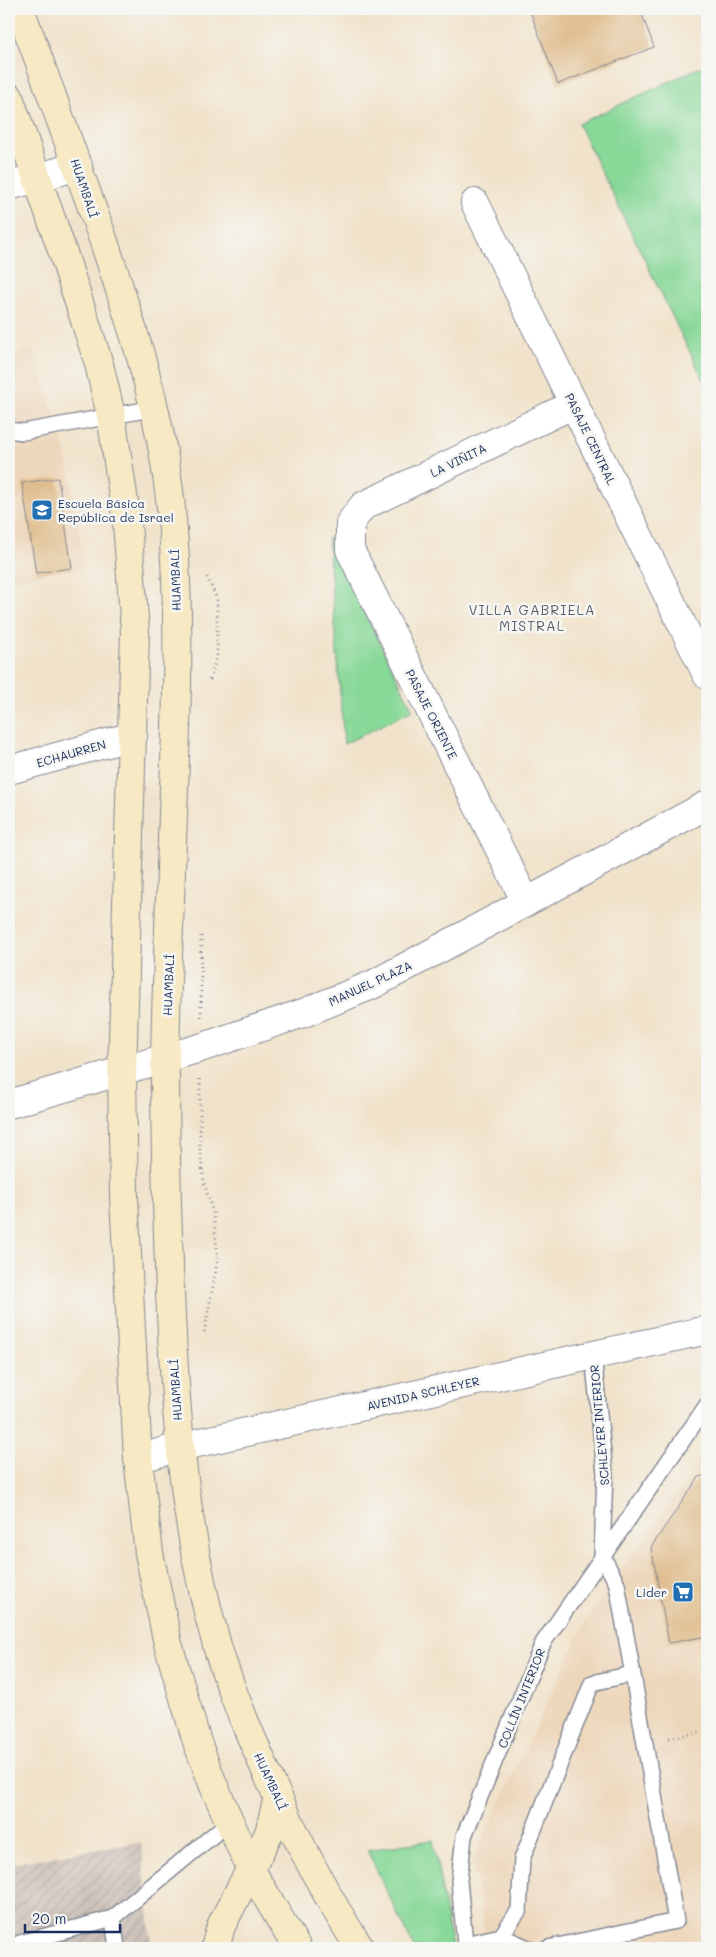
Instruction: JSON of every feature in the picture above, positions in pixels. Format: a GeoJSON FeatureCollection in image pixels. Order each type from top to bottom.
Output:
{"type":"FeatureCollection","features":[{"type":"Feature","properties":{"kind":"main road","name":"HUAMBALÍ"},"geometry":{"type":"LineString","coordinates":[[20,9],[78,166],[120,290],[156,408],[171,509],[177,604],[177,697],[165,1059],[166,1200],[179,1447],[196,1560],[219,1651],[236,1701],[278,1797],[327,1895],[360,1948]]}},
{"type":"Feature","properties":{"kind":"main road"},"geometry":{"type":"LineString","coordinates":[[9,97],[38,178],[99,364],[111,415],[126,513],[135,632],[122,1073],[126,1245],[138,1458],[149,1553],[168,1644],[197,1742],[229,1822],[252,1870],[297,1948]]}},
{"type":"Feature","properties":{"kind":"main road"},"geometry":{"type":"LineString","coordinates":[[216,1948],[221,1926],[252,1870],[269,1833],[278,1797]]}},
{"type":"Feature","properties":{"kind":"street"},"geometry":{"type":"LineString","coordinates":[[9,186],[78,166]]}},
{"type":"Feature","properties":{"kind":"street","name":"PASAJE CENTRAL"},"geometry":{"type":"LineString","coordinates":[[475,203],[707,675]]}},
{"type":"Feature","properties":{"kind":"street","name":"LA VIÑITA"},"geometry":{"type":"LineString","coordinates":[[350,524],[363,506],[574,404]]}},
{"type":"Feature","properties":{"kind":"street","name":"PASAJE ORIENTE"},"geometry":{"type":"LineString","coordinates":[[350,524],[350,550],[526,902]]}},
{"type":"Feature","properties":{"kind":"street","name":"ECHAURREN"},"geometry":{"type":"LineString","coordinates":[[9,770],[133,736]]}},
{"type":"Feature","properties":{"kind":"street","name":"MANUEL PLAZA"},"geometry":{"type":"LineString","coordinates":[[9,1104],[122,1073],[200,1048],[306,1012],[372,985],[707,805]]}},
{"type":"Feature","properties":{"kind":"street","name":"AVENIDA SCHLEYER"},"geometry":{"type":"LineString","coordinates":[[138,1458],[179,1447],[707,1330]]}},
{"type":"Feature","properties":{"kind":"lane"},"geometry":{"type":"LineString","coordinates":[[9,430],[23,432],[156,408]]}},
{"type":"Feature","properties":{"kind":"lane","name":"SCHLEYER INTERIOR"},"geometry":{"type":"LineString","coordinates":[[593,1355],[605,1472],[602,1555]]}},
{"type":"Feature","properties":{"kind":"lane","name":"COLLÍN INTERIOR"},"geometry":{"type":"LineString","coordinates":[[501,1936],[465,1944],[459,1881],[464,1836],[543,1643],[707,1405]]}},
{"type":"Feature","properties":{"kind":"lane"},"geometry":{"type":"LineString","coordinates":[[548,1948],[676,1921],[617,1584],[602,1555]]}},
{"type":"Feature","properties":{"kind":"lane"},"geometry":{"type":"LineString","coordinates":[[528,1948],[501,1936],[519,1910],[522,1859],[592,1683],[632,1674]]}},
{"type":"Feature","properties":{"kind":"lane"},"geometry":{"type":"LineString","coordinates":[[20,1948],[20,1943],[113,1918],[229,1822]]}},
{"type":"Feature","properties":{"kind":"lane"},"geometry":{"type":"LineString","coordinates":[[113,1918],[117,1948]]}},
{"type":"Feature","properties":{"kind":"path"},"geometry":{"type":"LineString","coordinates":[[206,576],[217,599],[217,656],[206,692]]}},
{"type":"Feature","properties":{"kind":"path"},"geometry":{"type":"LineString","coordinates":[[201,929],[200,1151],[204,1182],[213,1214],[218,1258],[202,1341]]}},
{"type":"Feature","properties":{"kind":"path"},"geometry":{"type":"LineString","coordinates":[[683,1735],[707,1731]]}},
{"type":"Feature","properties":{"kind":"shaded area","name":"Escuela Básica República de Israel"},"geometry":{"type":"Polygon","coordinates":[[[33,349],[66,453],[85,568],[36,575],[9,582],[9,356],[33,349]]]}},
{"type":"Feature","properties":{"kind":"shaded area"},"geometry":{"type":"Polygon","coordinates":[[[707,1451],[707,1948],[487,1948],[473,1860],[585,1622],[707,1451]]]}},
{"type":"Feature","properties":{"kind":"shaded area"},"geometry":{"type":"Polygon","coordinates":[[[141,1842],[152,1948],[9,1948],[9,1864],[141,1842]]]}},
{"type":"Feature","properties":{"kind":"green space"},"geometry":{"type":"Polygon","coordinates":[[[707,64],[707,387],[578,124],[707,64]]]}},
{"type":"Feature","properties":{"kind":"green space"},"geometry":{"type":"Polygon","coordinates":[[[328,537],[413,710],[344,744],[328,537]]]}},
{"type":"Feature","properties":{"kind":"green space"},"geometry":{"type":"Polygon","coordinates":[[[433,1840],[452,1948],[414,1948],[367,1850],[433,1840]]]}},
{"type":"Feature","properties":{"kind":"building"},"geometry":{"type":"Polygon","coordinates":[[[529,9],[640,9],[654,47],[558,84],[529,9]]]}},
{"type":"Feature","properties":{"kind":"building"},"geometry":{"type":"Polygon","coordinates":[[[58,478],[72,568],[36,573],[22,483],[58,478]]]}},
{"type":"Feature","properties":{"kind":"building","name":"Lider"},"geometry":{"type":"Polygon","coordinates":[[[707,1475],[707,1636],[669,1643],[651,1547],[699,1477],[707,1475]]]}},
{"type":"Feature","properties":{"kind":"place","name":"Escuela Básica República de Israel"},"geometry":{"type":"Point","coordinates":[42,510]}},
{"type":"Feature","properties":{"kind":"place","name":"Lider"},"geometry":{"type":"Point","coordinates":[683,1592]}},
{"type":"Feature","properties":{"kind":"district","name":"VILLA GABRIELA MISTRAL"},"geometry":{"type":"Point","coordinates":[532,618]}}]}
